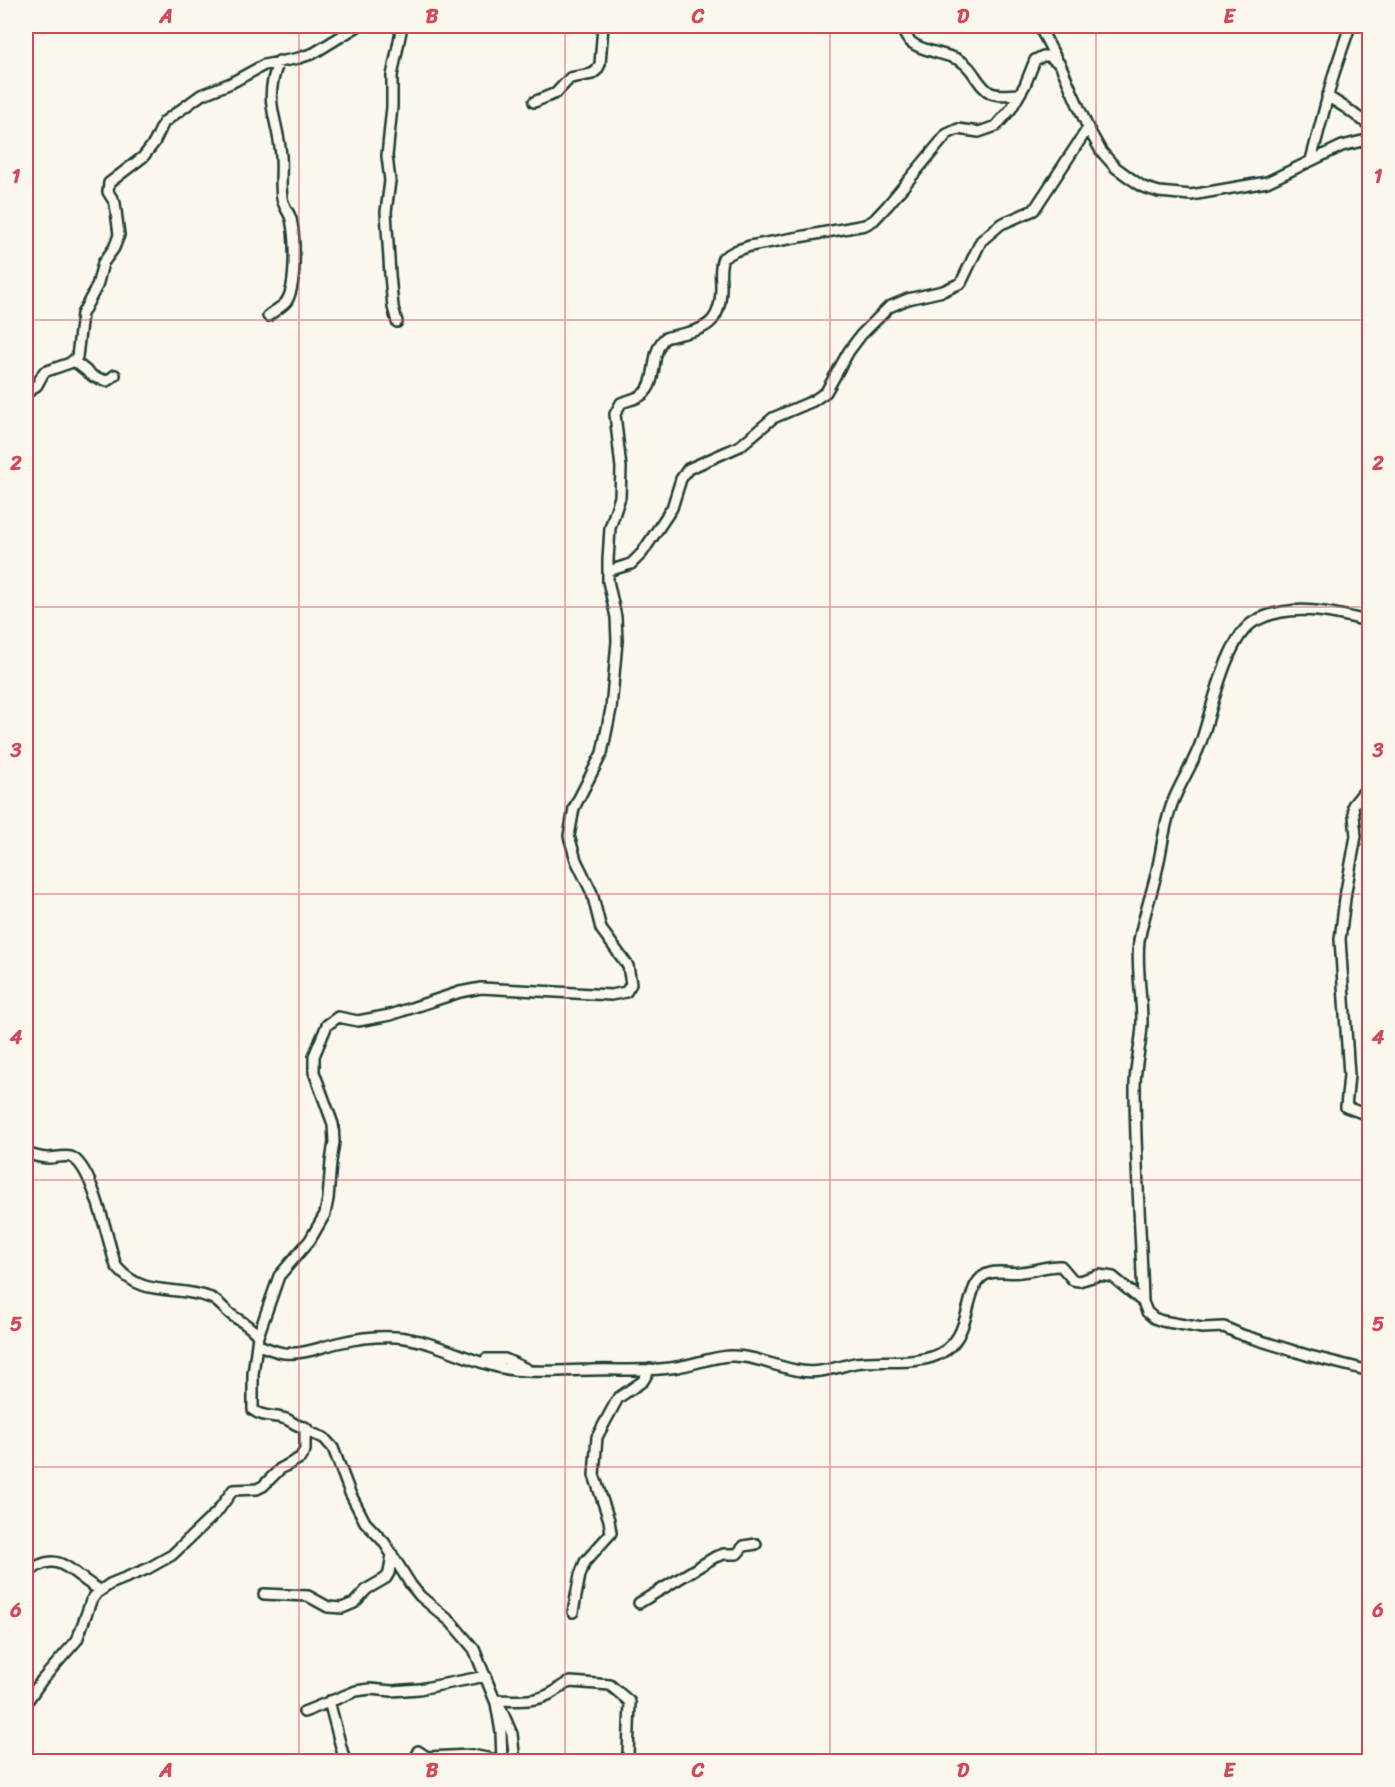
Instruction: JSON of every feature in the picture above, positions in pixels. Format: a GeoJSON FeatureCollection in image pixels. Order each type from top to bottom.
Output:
{"type":"FeatureCollection","features":[{"type":"Feature","properties":{"kind":"street"},"geometry":{"type":"LineString","coordinates":[[26,394],[37,385],[44,372],[74,361],[79,350],[82,314],[97,286],[103,263],[114,248],[119,235],[118,213],[108,192],[109,183],[143,157],[154,142],[160,127],[173,114],[208,91],[231,83],[264,65],[314,53],[358,26]]}},
{"type":"Feature","properties":{"kind":"street"},"geometry":{"type":"LineString","coordinates":[[396,322],[390,275],[387,212],[390,182],[387,156],[392,107],[392,76],[402,26]]}},
{"type":"Feature","properties":{"kind":"street"},"geometry":{"type":"LineString","coordinates":[[534,102],[556,93],[570,78],[592,74],[597,70],[600,64],[603,26]]}},
{"type":"Feature","properties":{"kind":"street"},"geometry":{"type":"LineString","coordinates":[[903,26],[905,36],[911,42],[968,64],[988,91],[1004,95],[1019,94]]}},
{"type":"Feature","properties":{"kind":"street"},"geometry":{"type":"LineString","coordinates":[[1039,26],[1060,64],[1088,128],[1101,151],[1115,167],[1143,187],[1159,192],[1191,195],[1267,182],[1342,146],[1370,139]]}},
{"type":"Feature","properties":{"kind":"street"},"geometry":{"type":"LineString","coordinates":[[1311,160],[1327,96],[1350,26]]}},
{"type":"Feature","properties":{"kind":"street"},"geometry":{"type":"LineString","coordinates":[[418,1751],[428,1757],[472,1755],[502,1761],[501,1732],[495,1700],[478,1656],[463,1635],[411,1586],[384,1542],[363,1518],[333,1448],[324,1438],[310,1433],[305,1427],[300,1427],[287,1419],[259,1414],[253,1410],[253,1374],[258,1341],[279,1276],[310,1240],[327,1206],[334,1142],[333,1124],[314,1072],[314,1056],[327,1025],[338,1017],[358,1021],[390,1016],[460,992],[481,988],[589,995],[620,994],[629,989],[631,979],[628,966],[601,929],[592,893],[576,860],[569,836],[574,808],[602,753],[611,709],[617,641],[616,617],[608,571],[610,528],[619,504],[621,485],[620,450],[615,422],[617,407],[621,403],[639,397],[648,388],[658,346],[665,338],[696,331],[709,324],[719,303],[723,258],[750,246],[865,225],[881,213],[946,134],[958,129],[980,132],[996,126],[1011,109],[1035,60],[1049,56],[1060,64]]}},
{"type":"Feature","properties":{"kind":"street"},"geometry":{"type":"LineString","coordinates":[[268,316],[287,301],[294,261],[290,219],[281,196],[281,157],[271,105],[272,78],[279,61]]}},
{"type":"Feature","properties":{"kind":"street"},"geometry":{"type":"LineString","coordinates":[[1327,96],[1370,126]]}},
{"type":"Feature","properties":{"kind":"street"},"geometry":{"type":"LineString","coordinates":[[608,571],[631,564],[642,553],[672,508],[681,479],[688,470],[740,446],[773,418],[813,401],[826,392],[849,351],[861,335],[889,307],[962,283],[981,241],[1001,224],[1034,210],[1088,128]]}},
{"type":"Feature","properties":{"kind":"street"},"geometry":{"type":"LineString","coordinates":[[74,361],[98,380],[107,381],[115,375]]}},
{"type":"Feature","properties":{"kind":"street"},"geometry":{"type":"LineString","coordinates":[[1370,622],[1347,615],[1306,610],[1254,621],[1241,634],[1217,683],[1201,742],[1171,806],[1138,956],[1142,1021],[1136,1069],[1143,1302],[1147,1312],[1162,1321],[1202,1328],[1224,1326],[1242,1335],[1310,1356],[1370,1371]]}},
{"type":"Feature","properties":{"kind":"street"},"geometry":{"type":"LineString","coordinates":[[1369,785],[1353,806],[1356,836],[1340,939],[1350,1082],[1346,1107],[1370,1116]]}},
{"type":"Feature","properties":{"kind":"street"},"geometry":{"type":"LineString","coordinates":[[26,1153],[46,1158],[70,1157],[80,1163],[87,1174],[116,1266],[123,1275],[134,1283],[146,1287],[183,1291],[213,1299],[229,1313],[254,1329],[258,1341],[281,1353],[308,1352],[342,1341],[368,1337],[393,1337],[423,1341],[505,1369],[535,1372],[676,1367],[728,1356],[741,1356],[804,1372],[855,1363],[913,1362],[932,1357],[952,1345],[961,1334],[977,1282],[988,1273],[1000,1271],[1019,1273],[1061,1266],[1074,1280],[1079,1281],[1105,1274],[1123,1284],[1143,1302]]}},
{"type":"Feature","properties":{"kind":"street"},"geometry":{"type":"LineString","coordinates":[[573,1612],[580,1575],[585,1562],[611,1533],[594,1475],[597,1437],[618,1398],[643,1381],[650,1369]]}},
{"type":"Feature","properties":{"kind":"street"},"geometry":{"type":"LineString","coordinates":[[26,1703],[42,1680],[77,1640],[91,1601],[100,1590],[172,1555],[217,1512],[233,1490],[257,1489],[280,1469],[300,1458],[305,1447],[305,1427]]}},
{"type":"Feature","properties":{"kind":"street"},"geometry":{"type":"LineString","coordinates":[[639,1603],[715,1557],[736,1554],[744,1546],[756,1544]]}},
{"type":"Feature","properties":{"kind":"street"},"geometry":{"type":"LineString","coordinates":[[264,1594],[308,1596],[328,1607],[339,1608],[354,1603],[365,1590],[382,1582],[388,1575],[392,1554]]}},
{"type":"Feature","properties":{"kind":"street"},"geometry":{"type":"LineString","coordinates":[[26,1575],[38,1566],[58,1562],[89,1585],[100,1590]]}},
{"type":"Feature","properties":{"kind":"street"},"geometry":{"type":"LineString","coordinates":[[388,1575],[411,1586]]}},
{"type":"Feature","properties":{"kind":"street"},"geometry":{"type":"LineString","coordinates":[[304,1712],[356,1691],[419,1689],[486,1676]]}},
{"type":"Feature","properties":{"kind":"street"},"geometry":{"type":"LineString","coordinates":[[495,1700],[542,1697],[571,1682],[611,1686],[629,1701],[626,1761]]}},
{"type":"Feature","properties":{"kind":"street"},"geometry":{"type":"LineString","coordinates":[[495,1700],[503,1709],[510,1726],[514,1741],[515,1761]]}},
{"type":"Feature","properties":{"kind":"street"},"geometry":{"type":"LineString","coordinates":[[329,1701],[345,1761]]}}]}
